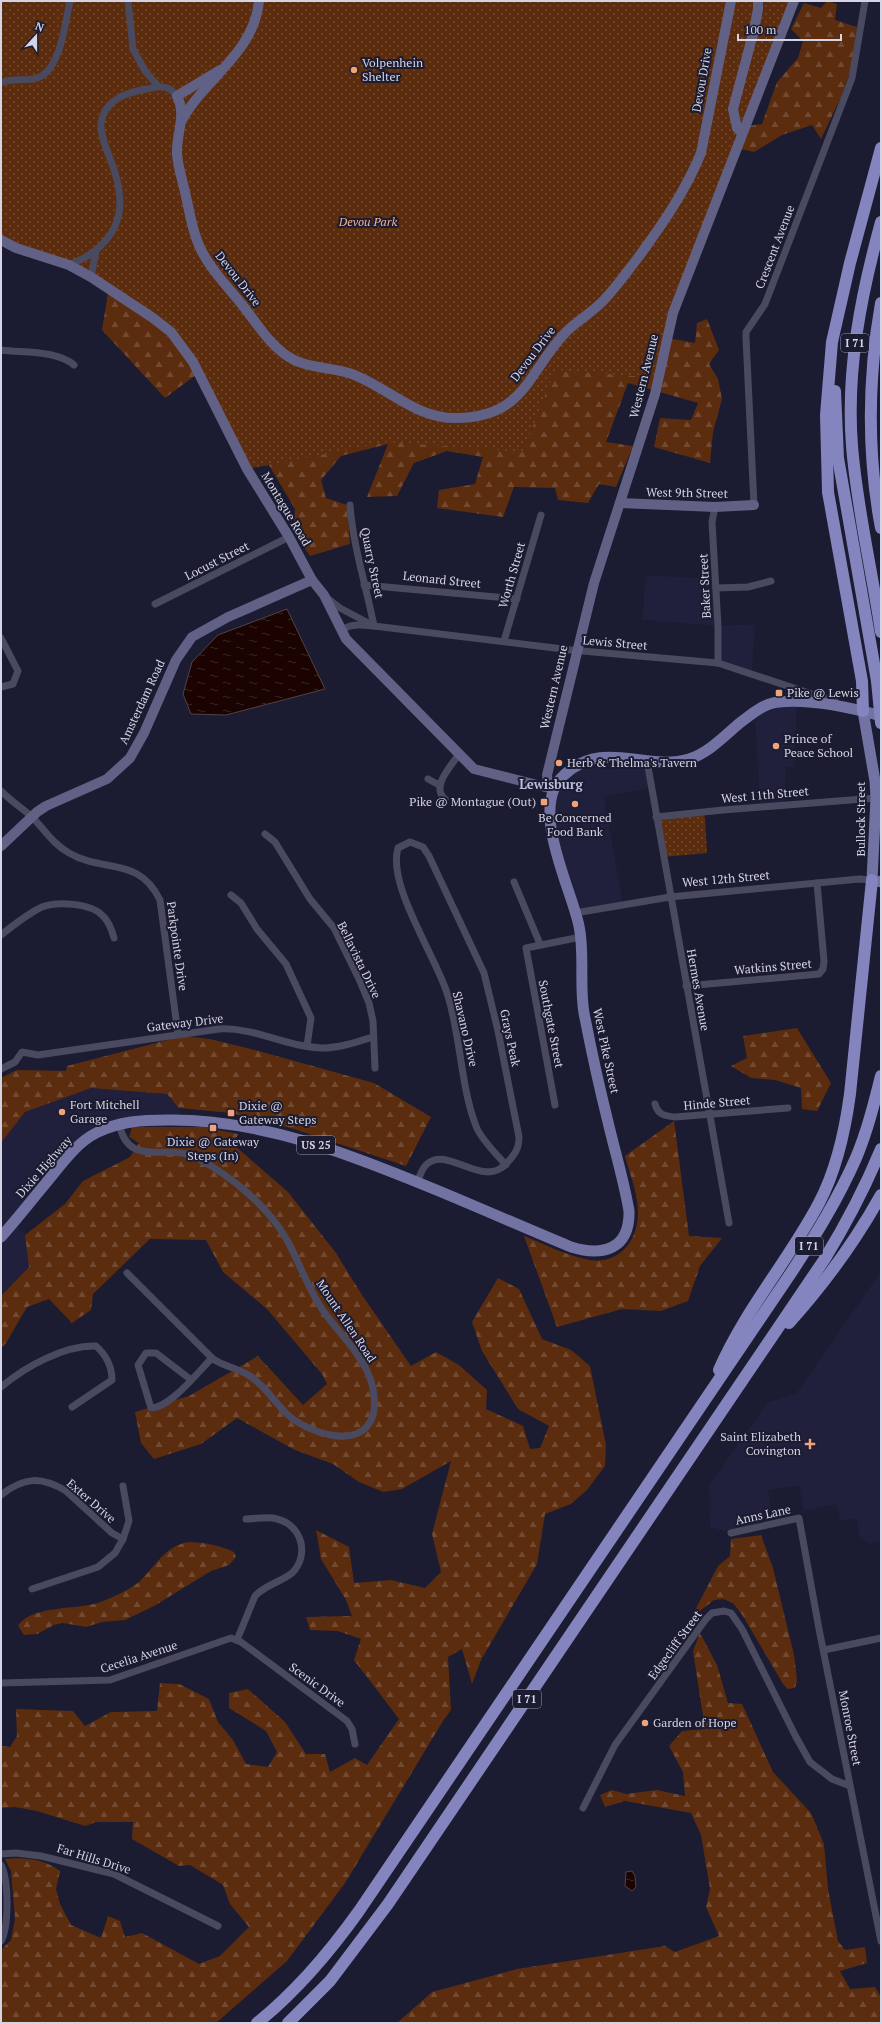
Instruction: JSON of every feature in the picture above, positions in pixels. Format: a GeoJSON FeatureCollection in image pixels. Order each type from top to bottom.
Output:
{"type":"FeatureCollection","features":[{"type":"Feature","properties":{"kind":"highway"},"geometry":{"type":"LineString","coordinates":[[863,711],[862,681],[826,471],[828,386],[832,342],[840,304],[881,148]]}},
{"type":"Feature","properties":{"kind":"highway","name":"I 71"},"geometry":{"type":"LineString","coordinates":[[881,222],[872,255],[856,335],[852,423],[861,518],[881,632]]}},
{"type":"Feature","properties":{"kind":"highway","name":"I 71"},"geometry":{"type":"LineString","coordinates":[[881,303],[872,372],[870,402],[872,466],[881,528]]}},
{"type":"Feature","properties":{"kind":"highway"},"geometry":{"type":"LineString","coordinates":[[840,304],[835,402],[840,470],[877,681],[881,724]]}},
{"type":"Feature","properties":{"kind":"highway"},"geometry":{"type":"LineString","coordinates":[[862,681],[866,691],[872,696],[881,698]]}},
{"type":"Feature","properties":{"kind":"highway"},"geometry":{"type":"LineString","coordinates":[[705,1400],[732,1341],[820,1202],[837,1158],[845,1126],[850,1094],[877,881]]}},
{"type":"Feature","properties":{"kind":"highway","name":"I 71"},"geometry":{"type":"LineString","coordinates":[[257,2023],[311,1972],[354,1917],[795,1266],[841,1191],[866,1133],[881,1076]]}},
{"type":"Feature","properties":{"kind":"highway","name":"I 71"},"geometry":{"type":"LineString","coordinates":[[288,2023],[330,1982],[388,1904],[752,1364],[824,1260],[842,1231],[866,1184],[881,1149]]}},
{"type":"Feature","properties":{"kind":"highway"},"geometry":{"type":"LineString","coordinates":[[752,1364],[815,1292],[851,1243],[881,1195]]}},
{"type":"Feature","properties":{"kind":"main road","name":"West Pike Street"},"geometry":{"type":"LineString","coordinates":[[210,1121],[254,1127],[372,1164],[586,1252],[596,1252],[610,1248],[624,1236],[628,1224],[629,1211],[607,1120],[584,1011],[581,981],[581,937],[575,913],[560,868],[551,821],[549,803],[553,789],[562,776],[568,771],[592,758],[604,756],[672,762],[698,756],[753,713],[764,706],[778,702],[849,708],[881,716]]}},
{"type":"Feature","properties":{"kind":"main road","name":"Bullock Street"},"geometry":{"type":"LineString","coordinates":[[863,711],[872,763],[876,798],[877,881]]}},
{"type":"Feature","properties":{"kind":"main road","name":"Dixie Highway"},"geometry":{"type":"LineString","coordinates":[[1,1237],[77,1146],[96,1133],[119,1123],[141,1120],[210,1121]]}},
{"type":"Feature","properties":{"kind":"street"},"geometry":{"type":"LineString","coordinates":[[1,83],[12,80],[35,79],[48,72],[57,57],[70,1]]}},
{"type":"Feature","properties":{"kind":"street"},"geometry":{"type":"LineString","coordinates":[[128,1],[133,49],[145,71],[158,86]]}},
{"type":"Feature","properties":{"kind":"street","name":"Devou Drive"},"geometry":{"type":"LineString","coordinates":[[182,120],[190,106],[220,70],[232,59],[249,36],[256,17],[259,1]]}},
{"type":"Feature","properties":{"kind":"street","name":"Devou Drive"},"geometry":{"type":"LineString","coordinates":[[220,70],[177,96],[182,110],[182,120],[178,143],[178,163],[198,244],[211,266],[272,343],[294,360],[309,365],[340,370],[354,375],[408,406],[428,414],[456,418],[473,417],[500,408],[522,392],[565,333],[594,310],[614,289],[675,206],[694,171],[701,153],[731,1]]}},
{"type":"Feature","properties":{"kind":"street"},"geometry":{"type":"LineString","coordinates":[[742,133],[738,128],[733,109],[754,30],[758,1]]}},
{"type":"Feature","properties":{"kind":"street","name":"Western Avenue"},"geometry":{"type":"LineString","coordinates":[[553,789],[548,783],[547,775],[594,583],[656,394],[673,313],[794,1]]}},
{"type":"Feature","properties":{"kind":"street","name":"Crescent Avenue"},"geometry":{"type":"LineString","coordinates":[[754,505],[746,332],[765,304],[841,107],[854,70],[865,1]]}},
{"type":"Feature","properties":{"kind":"street"},"geometry":{"type":"LineString","coordinates":[[69,265],[96,251],[111,234],[118,219],[120,208],[118,180],[101,128],[105,112],[110,104],[120,96],[158,86],[168,88],[177,96]]}},
{"type":"Feature","properties":{"kind":"street","name":"Montague Road"},"geometry":{"type":"LineString","coordinates":[[1,240],[16,248],[69,265],[91,277],[164,325],[186,350],[247,469],[289,537],[312,580],[324,595],[341,631],[355,650],[459,754],[477,770],[553,789]]}},
{"type":"Feature","properties":{"kind":"street"},"geometry":{"type":"LineString","coordinates":[[91,277],[96,251]]}},
{"type":"Feature","properties":{"kind":"street"},"geometry":{"type":"LineString","coordinates":[[1,350],[53,356],[68,360],[74,365]]}},
{"type":"Feature","properties":{"kind":"street","name":"West 9th Street"},"geometry":{"type":"LineString","coordinates":[[620,503],[715,507],[754,505]]}},
{"type":"Feature","properties":{"kind":"street","name":"Quarry Street"},"geometry":{"type":"LineString","coordinates":[[350,505],[358,563],[374,626]]}},
{"type":"Feature","properties":{"kind":"street","name":"Baker Street"},"geometry":{"type":"LineString","coordinates":[[715,507],[712,522],[718,634],[718,663]]}},
{"type":"Feature","properties":{"kind":"street","name":"Worth Street"},"geometry":{"type":"LineString","coordinates":[[504,641],[541,515]]}},
{"type":"Feature","properties":{"kind":"street","name":"Locust Street"},"geometry":{"type":"LineString","coordinates":[[156,604],[289,537]]}},
{"type":"Feature","properties":{"kind":"street","name":"Amsterdam Road"},"geometry":{"type":"LineString","coordinates":[[1,846],[46,806],[107,779],[130,758],[144,733],[181,651],[192,637],[228,617],[312,580]]}},
{"type":"Feature","properties":{"kind":"street"},"geometry":{"type":"LineString","coordinates":[[716,588],[748,587],[771,581]]}},
{"type":"Feature","properties":{"kind":"street","name":"Leonard Street"},"geometry":{"type":"LineString","coordinates":[[364,585],[517,599]]}},
{"type":"Feature","properties":{"kind":"street","name":"Lewis Street"},"geometry":{"type":"LineString","coordinates":[[324,595],[340,608],[374,626]]}},
{"type":"Feature","properties":{"kind":"street","name":"Lewis Street"},"geometry":{"type":"LineString","coordinates":[[341,631],[346,626],[374,626],[577,651],[718,663],[837,702],[849,708]]}},
{"type":"Feature","properties":{"kind":"street"},"geometry":{"type":"LineString","coordinates":[[1,638],[18,671],[13,684],[1,687]]}},
{"type":"Feature","properties":{"kind":"street"},"geometry":{"type":"LineString","coordinates":[[445,799],[440,793],[439,785],[459,754]]}},
{"type":"Feature","properties":{"kind":"street","name":"Hermes Avenue"},"geometry":{"type":"LineString","coordinates":[[646,760],[729,1223]]}},
{"type":"Feature","properties":{"kind":"street"},"geometry":{"type":"LineString","coordinates":[[428,779],[439,785]]}},
{"type":"Feature","properties":{"kind":"street","name":"Parkpointe Drive"},"geometry":{"type":"LineString","coordinates":[[1,791],[32,817],[47,836],[70,854],[82,860],[113,865],[134,872],[149,882],[155,889],[160,900],[178,1034]]}},
{"type":"Feature","properties":{"kind":"street","name":"West 11th Street"},"geometry":{"type":"LineString","coordinates":[[656,817],[723,810],[876,798]]}},
{"type":"Feature","properties":{"kind":"street","name":"Bellavista Drive"},"geometry":{"type":"LineString","coordinates":[[265,834],[275,842],[310,899],[336,933],[369,1003],[375,1068]]}},
{"type":"Feature","properties":{"kind":"street","name":"Grays Peak"},"geometry":{"type":"LineString","coordinates":[[398,848],[410,842],[423,847],[430,856],[484,973],[498,1031],[519,1137],[516,1154],[506,1165]]}},
{"type":"Feature","properties":{"kind":"street","name":"Shavano Drive"},"geometry":{"type":"LineString","coordinates":[[398,848],[397,854],[400,886],[447,992],[458,1039],[470,1108],[477,1128],[506,1165]]}},
{"type":"Feature","properties":{"kind":"street","name":"West 12th Street"},"geometry":{"type":"LineString","coordinates":[[575,913],[670,897],[817,883],[859,880],[877,881]]}},
{"type":"Feature","properties":{"kind":"street"},"geometry":{"type":"LineString","coordinates":[[514,882],[540,944],[581,937]]}},
{"type":"Feature","properties":{"kind":"street","name":"Watkins Street"},"geometry":{"type":"LineString","coordinates":[[686,986],[819,974],[823,969],[824,962],[817,883]]}},
{"type":"Feature","properties":{"kind":"street"},"geometry":{"type":"LineString","coordinates":[[231,895],[241,903],[257,929],[286,964],[311,1018],[307,1046]]}},
{"type":"Feature","properties":{"kind":"street"},"geometry":{"type":"LineString","coordinates":[[1,935],[41,908],[56,904],[70,904],[86,907],[103,916],[111,929],[114,938]]}},
{"type":"Feature","properties":{"kind":"street","name":"Southgate Street"},"geometry":{"type":"LineString","coordinates":[[540,944],[526,948],[555,1105]]}},
{"type":"Feature","properties":{"kind":"street","name":"Gateway Drive"},"geometry":{"type":"LineString","coordinates":[[1,1070],[15,1062],[22,1052],[38,1055],[178,1034],[237,1029],[307,1046],[322,1048],[373,1037]]}},
{"type":"Feature","properties":{"kind":"street","name":"Hinde Street"},"geometry":{"type":"LineString","coordinates":[[655,1104],[656,1110],[665,1116],[687,1117],[788,1108]]}},
{"type":"Feature","properties":{"kind":"street","name":"Mount Allen Road"},"geometry":{"type":"LineString","coordinates":[[119,1123],[121,1133],[131,1148],[141,1152],[181,1152],[197,1157],[245,1191],[270,1217],[288,1241],[308,1285],[324,1312],[362,1361],[368,1373],[373,1396],[374,1414],[362,1433],[345,1437],[328,1434],[290,1416],[249,1375],[223,1366],[212,1358],[127,1273]]}},
{"type":"Feature","properties":{"kind":"street"},"geometry":{"type":"LineString","coordinates":[[417,1182],[424,1167],[429,1162],[437,1160],[454,1161],[481,1172],[492,1173],[502,1170],[506,1165]]}},
{"type":"Feature","properties":{"kind":"street"},"geometry":{"type":"LineString","coordinates":[[1,1387],[26,1368],[53,1355],[83,1345],[96,1346],[104,1353],[112,1373],[112,1380],[72,1407]]}},
{"type":"Feature","properties":{"kind":"street"},"geometry":{"type":"LineString","coordinates":[[190,1380],[156,1353],[146,1354],[138,1365],[151,1408],[158,1408],[170,1399],[190,1380],[212,1358]]}},
{"type":"Feature","properties":{"kind":"street","name":"Exter Drive"},"geometry":{"type":"LineString","coordinates":[[1,1495],[17,1484],[27,1481],[37,1480],[57,1486],[66,1491],[112,1533],[123,1539]]}},
{"type":"Feature","properties":{"kind":"street"},"geometry":{"type":"LineString","coordinates":[[32,1589],[103,1564],[114,1553],[123,1539],[129,1521],[124,1486]]}},
{"type":"Feature","properties":{"kind":"street"},"geometry":{"type":"LineString","coordinates":[[237,1640],[255,1596],[260,1590],[290,1574],[298,1566],[302,1550],[299,1536],[290,1525],[272,1518],[246,1519]]}},
{"type":"Feature","properties":{"kind":"street","name":"Anns Lane"},"geometry":{"type":"LineString","coordinates":[[731,1533],[799,1518]]}},
{"type":"Feature","properties":{"kind":"street","name":"Monroe Street"},"geometry":{"type":"LineString","coordinates":[[799,1518],[881,1942]]}},
{"type":"Feature","properties":{"kind":"street","name":"Edgecliff Street"},"geometry":{"type":"LineString","coordinates":[[583,1808],[603,1766],[622,1735],[698,1629],[712,1613],[720,1611],[731,1614],[742,1629],[810,1762],[832,1779],[850,1786]]}},
{"type":"Feature","properties":{"kind":"street","name":"Cecelia Avenue"},"geometry":{"type":"LineString","coordinates":[[1,1682],[110,1680],[218,1642],[231,1638],[237,1640]]}},
{"type":"Feature","properties":{"kind":"street"},"geometry":{"type":"LineString","coordinates":[[824,1650],[881,1638]]}},
{"type":"Feature","properties":{"kind":"street","name":"Scenic Drive"},"geometry":{"type":"LineString","coordinates":[[237,1640],[347,1721],[352,1729],[355,1744]]}},
{"type":"Feature","properties":{"kind":"street","name":"Far Hills Drive"},"geometry":{"type":"LineString","coordinates":[[1,1854],[16,1853],[41,1856],[114,1874],[165,1898],[218,1926]]}},
{"type":"Feature","properties":{"kind":"street"},"geometry":{"type":"LineString","coordinates":[[1,1865],[4,1876],[6,1911],[5,1932],[1,1941]]}},
{"type":"Feature","properties":{"kind":"shaded area"},"geometry":{"type":"Polygon","coordinates":[[[646,575],[715,579],[718,626],[642,620],[646,575]]]}},
{"type":"Feature","properties":{"kind":"shaded area"},"geometry":{"type":"Polygon","coordinates":[[[755,624],[752,673],[718,663],[718,626],[755,624]]]}},
{"type":"Feature","properties":{"kind":"shaded area","name":"Prince of Peace School"},"geometry":{"type":"Polygon","coordinates":[[[797,702],[795,767],[786,767],[785,799],[781,805],[760,807],[755,718],[764,706],[797,702]]]}},
{"type":"Feature","properties":{"kind":"shaded area"},"geometry":{"type":"Polygon","coordinates":[[[586,760],[647,761],[650,788],[604,797],[623,904],[575,913],[560,868],[553,789],[586,760]]]}},
{"type":"Feature","properties":{"kind":"shaded area"},"geometry":{"type":"Polygon","coordinates":[[[91,1088],[167,1094],[179,1108],[183,1120],[96,1133],[14,1223],[25,1235],[29,1267],[1,1296],[1,1143],[25,1112],[91,1088]]]}},
{"type":"Feature","properties":{"kind":"shaded area","name":"Saint Elizabeth Covington"},"geometry":{"type":"Polygon","coordinates":[[[881,1271],[881,1541],[869,1544],[860,1537],[856,1518],[840,1521],[836,1504],[804,1511],[799,1486],[768,1490],[773,1519],[759,1521],[760,1527],[731,1533],[710,1527],[709,1485],[768,1402],[796,1394],[881,1271]]]}},
{"type":"Feature","properties":{"kind":"green space","name":"Devou Park"},"geometry":{"type":"Polygon","coordinates":[[[1,1],[794,1],[677,302],[659,378],[555,370],[523,452],[388,442],[247,469],[212,398],[171,332],[91,277],[1,240],[1,1]]]}},
{"type":"Feature","properties":{"kind":"green space"},"geometry":{"type":"Polygon","coordinates":[[[827,1],[837,4],[835,20],[857,27],[852,67],[841,97],[821,139],[812,125],[782,135],[754,152],[731,147],[662,337],[695,343],[697,323],[707,319],[719,350],[709,364],[718,379],[722,399],[713,432],[710,463],[654,447],[660,418],[691,420],[698,403],[628,383],[606,442],[633,446],[616,487],[599,484],[588,503],[558,500],[555,488],[514,487],[503,517],[437,508],[439,490],[475,484],[483,457],[447,451],[414,463],[397,496],[367,497],[388,444],[341,456],[321,480],[326,498],[347,505],[350,544],[310,556],[293,531],[295,509],[267,462],[224,354],[165,398],[102,330],[110,281],[741,127],[762,124],[777,82],[798,58],[803,41],[791,29],[804,3],[821,8],[827,1]]]}},
{"type":"Feature","properties":{"kind":"green space"},"geometry":{"type":"Polygon","coordinates":[[[702,812],[705,818],[707,853],[663,857],[656,817],[702,812]]]}},
{"type":"Feature","properties":{"kind":"green space"},"geometry":{"type":"Polygon","coordinates":[[[797,1028],[831,1083],[817,1111],[802,1109],[801,1088],[775,1080],[751,1078],[731,1066],[747,1058],[743,1036],[797,1028]]]}},
{"type":"Feature","properties":{"kind":"green space"},"geometry":{"type":"Polygon","coordinates":[[[183,1036],[210,1039],[251,1049],[374,1083],[431,1117],[406,1166],[294,1129],[231,1113],[179,1108],[167,1094],[91,1088],[25,1112],[1,1143],[1,1078],[17,1070],[66,1071],[67,1066],[183,1036]]]}},
{"type":"Feature","properties":{"kind":"green space"},"geometry":{"type":"Polygon","coordinates":[[[674,1121],[689,1236],[722,1238],[700,1266],[688,1301],[661,1311],[622,1309],[557,1327],[524,1236],[562,1252],[585,1259],[610,1259],[619,1254],[633,1237],[637,1226],[638,1214],[635,1190],[625,1156],[674,1121]]]}},
{"type":"Feature","properties":{"kind":"green space"},"geometry":{"type":"Polygon","coordinates":[[[132,1127],[203,1127],[238,1134],[234,1145],[288,1192],[336,1253],[362,1295],[411,1366],[436,1352],[459,1365],[487,1390],[486,1409],[523,1426],[530,1449],[540,1448],[549,1426],[518,1409],[482,1351],[472,1322],[498,1278],[519,1289],[542,1339],[571,1350],[590,1366],[606,1445],[605,1466],[587,1490],[571,1504],[545,1514],[537,1564],[481,1660],[472,1684],[462,1649],[448,1657],[451,1710],[345,1883],[287,1961],[216,2023],[1,2023],[1,1950],[11,1940],[15,1919],[11,1871],[5,1859],[20,1858],[41,1861],[60,1871],[56,1889],[60,1904],[71,1925],[101,1938],[108,1916],[120,1921],[125,1937],[142,1933],[199,1964],[220,1956],[249,1927],[230,1904],[223,1885],[190,1865],[179,1866],[132,1839],[133,1822],[96,1822],[85,1826],[37,1811],[15,1807],[1,1808],[1,1746],[10,1747],[17,1736],[16,1709],[73,1711],[85,1726],[111,1712],[157,1711],[160,1683],[179,1684],[209,1699],[218,1722],[233,1740],[246,1764],[268,1767],[277,1752],[266,1731],[229,1708],[229,1693],[248,1689],[285,1722],[306,1754],[325,1754],[330,1772],[355,1758],[367,1765],[399,1719],[354,1660],[361,1639],[338,1631],[310,1630],[306,1617],[352,1616],[346,1600],[321,1559],[316,1530],[349,1547],[354,1583],[391,1580],[425,1588],[441,1572],[432,1534],[451,1461],[402,1489],[383,1492],[359,1482],[333,1464],[295,1450],[237,1418],[201,1444],[154,1459],[141,1443],[135,1412],[189,1396],[258,1356],[303,1405],[327,1384],[322,1374],[267,1309],[223,1272],[206,1240],[150,1239],[93,1294],[91,1310],[72,1323],[49,1299],[27,1307],[6,1343],[1,1348],[1,1296],[29,1267],[25,1235],[65,1204],[83,1181],[130,1157],[139,1143],[129,1137],[132,1127]]]}},
{"type":"Feature","properties":{"kind":"green space"},"geometry":{"type":"Polygon","coordinates":[[[761,1535],[773,1568],[794,1655],[797,1680],[795,1688],[788,1689],[783,1684],[743,1616],[733,1603],[723,1599],[714,1600],[691,1618],[718,1566],[730,1556],[731,1539],[761,1535]]]}},
{"type":"Feature","properties":{"kind":"green space"},"geometry":{"type":"Polygon","coordinates":[[[190,1542],[218,1546],[234,1552],[236,1557],[229,1565],[211,1571],[154,1606],[125,1620],[102,1622],[86,1627],[63,1623],[54,1625],[37,1634],[24,1635],[18,1626],[24,1619],[44,1611],[101,1602],[121,1593],[139,1582],[162,1557],[174,1547],[190,1542]]]}},
{"type":"Feature","properties":{"kind":"green space"},"geometry":{"type":"Polygon","coordinates":[[[700,1633],[717,1665],[728,1703],[742,1704],[773,1772],[811,1813],[824,1844],[828,1889],[838,1941],[845,1950],[865,1947],[867,1963],[840,1971],[850,1989],[875,1987],[881,1997],[881,2023],[397,2023],[432,1992],[517,1969],[665,1946],[675,1952],[719,1936],[706,1907],[710,1889],[701,1835],[691,1813],[625,1801],[605,1807],[600,1795],[612,1790],[626,1794],[657,1790],[685,1796],[683,1772],[669,1746],[682,1731],[705,1729],[693,1651],[700,1633]]]}},
{"type":"Feature","properties":{"kind":"water"},"geometry":{"type":"Polygon","coordinates":[[[287,609],[325,689],[226,715],[191,714],[183,694],[192,662],[218,635],[287,609]]]}},
{"type":"Feature","properties":{"kind":"water"},"geometry":{"type":"Polygon","coordinates":[[[632,1871],[635,1876],[636,1887],[632,1891],[625,1886],[626,1872],[632,1871]]]}},
{"type":"Feature","properties":{"kind":"place","name":"Volpenhein Shelter"},"geometry":{"type":"Point","coordinates":[354,70]}},
{"type":"Feature","properties":{"kind":"place","name":"Pike @ Lewis"},"geometry":{"type":"Point","coordinates":[779,693]}},
{"type":"Feature","properties":{"kind":"place","name":"Prince of Peace School"},"geometry":{"type":"Point","coordinates":[776,746]}},
{"type":"Feature","properties":{"kind":"place","name":"Herb & Thelma's Tavern"},"geometry":{"type":"Point","coordinates":[559,763]}},
{"type":"Feature","properties":{"kind":"place","name":"Pike @ Montague (Out)"},"geometry":{"type":"Point","coordinates":[544,802]}},
{"type":"Feature","properties":{"kind":"place","name":"Be Concerned Food Bank"},"geometry":{"type":"Point","coordinates":[575,804]}},
{"type":"Feature","properties":{"kind":"place","name":"Fort Mitchell Garage"},"geometry":{"type":"Point","coordinates":[62,1112]}},
{"type":"Feature","properties":{"kind":"place","name":"Dixie @ Gateway Steps"},"geometry":{"type":"Point","coordinates":[231,1113]}},
{"type":"Feature","properties":{"kind":"place","name":"Dixie @ Gateway Steps (In)"},"geometry":{"type":"Point","coordinates":[213,1128]}},
{"type":"Feature","properties":{"kind":"place","name":"Saint Elizabeth Covington"},"geometry":{"type":"Point","coordinates":[810,1444]}},
{"type":"Feature","properties":{"kind":"place","name":"Garden of Hope"},"geometry":{"type":"Point","coordinates":[645,1723]}},
{"type":"Feature","properties":{"kind":"district","name":"Lewisburg"},"geometry":{"type":"Point","coordinates":[551,784]}}]}
